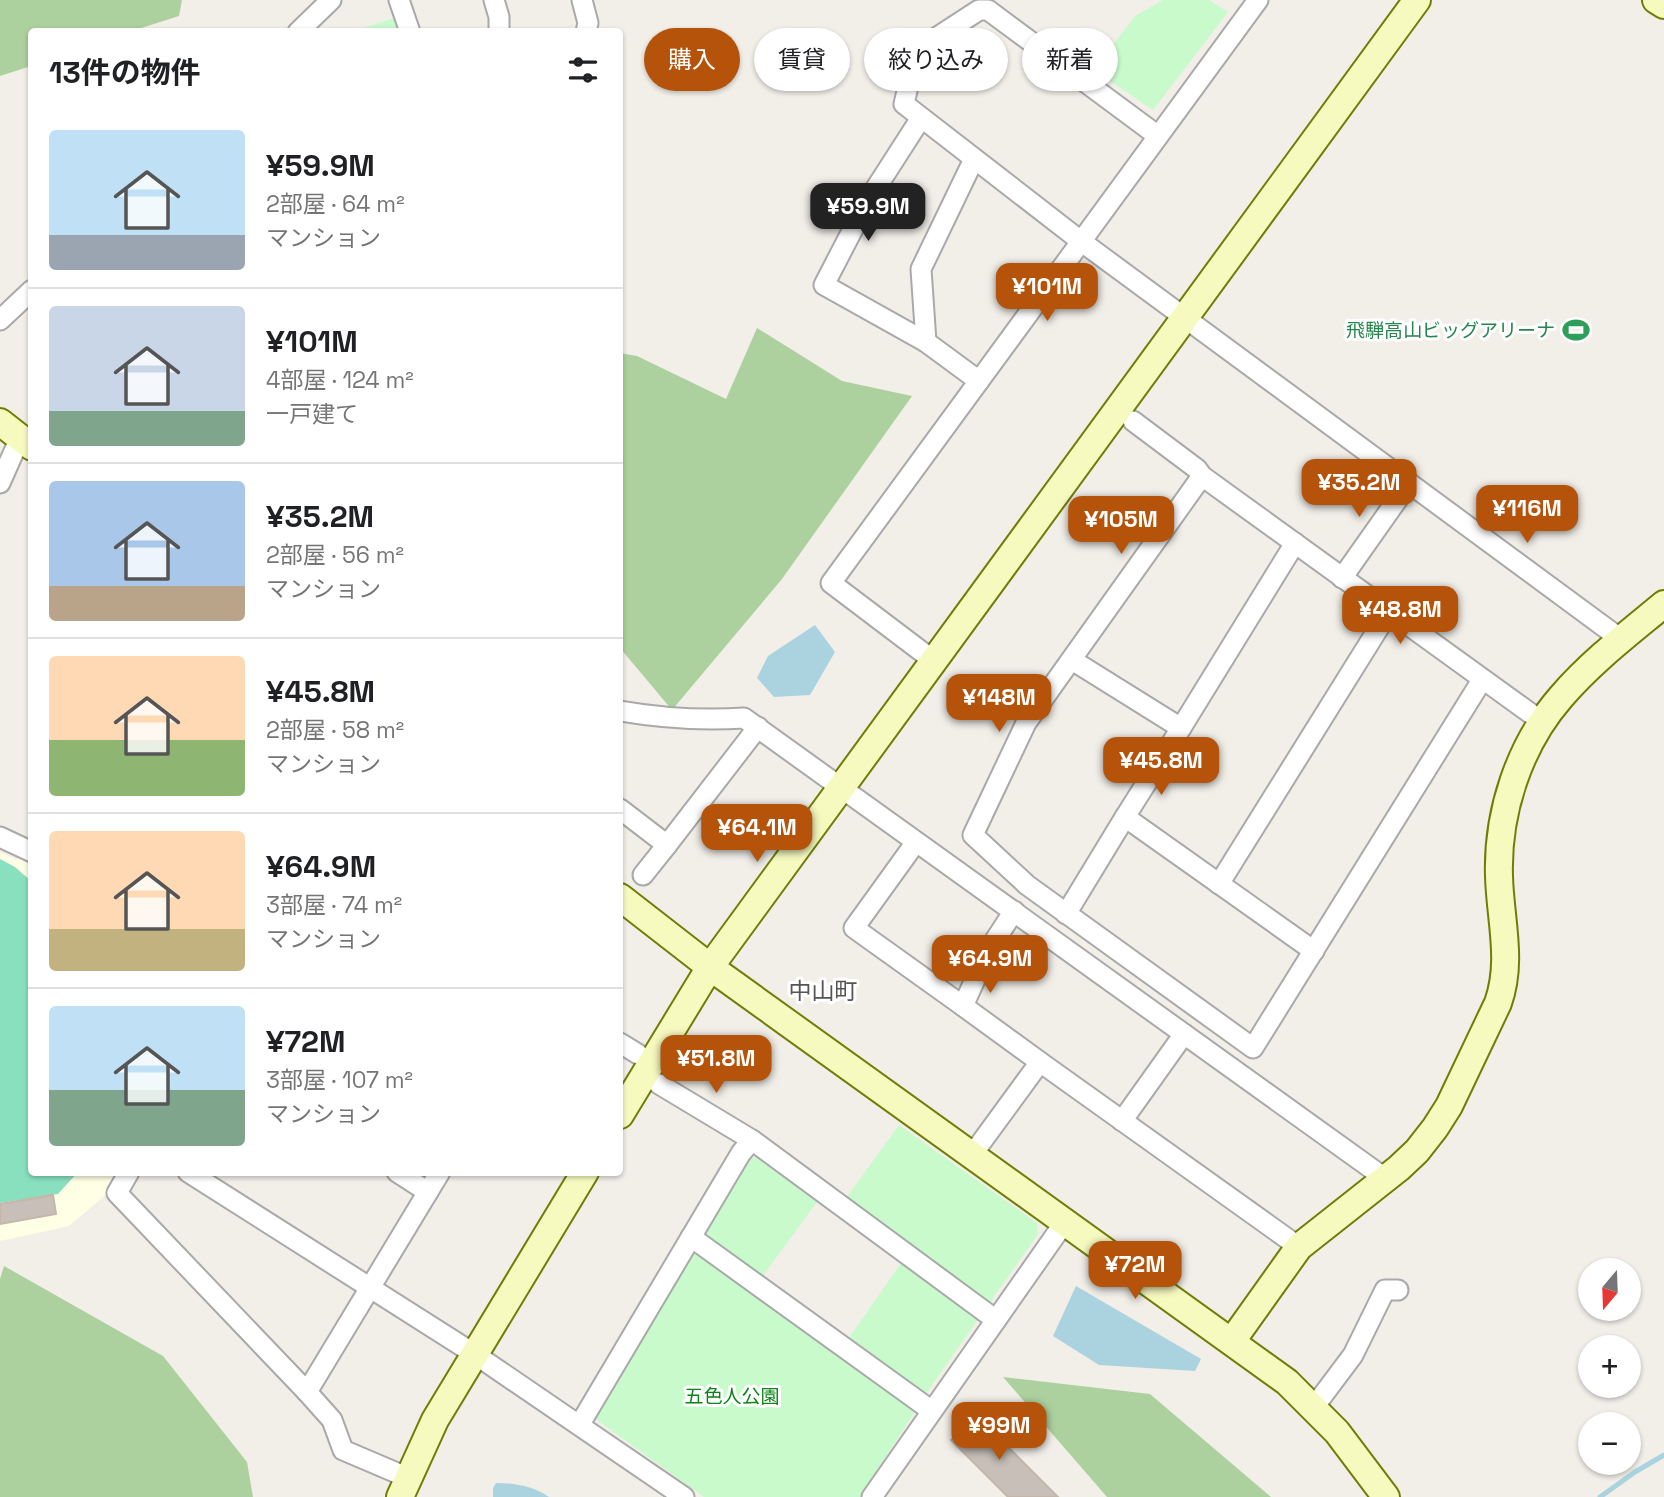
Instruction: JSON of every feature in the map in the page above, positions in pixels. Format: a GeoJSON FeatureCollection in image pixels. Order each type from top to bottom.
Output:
{"type":"FeatureCollection","features":[{"type":"Feature","properties":{"kind":"street"},"geometry":{"type":"LineString","coordinates":[[302,28],[331,0]]}},
{"type":"Feature","properties":{"kind":"street"},"geometry":{"type":"LineString","coordinates":[[400,0],[409,28]]}},
{"type":"Feature","properties":{"kind":"street"},"geometry":{"type":"LineString","coordinates":[[494,0],[499,28]]}},
{"type":"Feature","properties":{"kind":"street"},"geometry":{"type":"LineString","coordinates":[[582,0],[587,28]]}},
{"type":"Feature","properties":{"kind":"street"},"geometry":{"type":"LineString","coordinates":[[934,661],[831,583],[1258,0]]}},
{"type":"Feature","properties":{"kind":"street"},"geometry":{"type":"LineString","coordinates":[[623,1110],[710,967],[1417,0]]}},
{"type":"Feature","properties":{"kind":"street"},"geometry":{"type":"LineString","coordinates":[[1656,0],[1664,5]]}},
{"type":"Feature","properties":{"kind":"street"},"geometry":{"type":"LineString","coordinates":[[1158,136],[988,9],[979,10],[916,51],[904,104],[1082,242],[1622,640]]}},
{"type":"Feature","properties":{"kind":"street"},"geometry":{"type":"LineString","coordinates":[[921,118],[867,202],[824,285],[926,342],[979,381]]}},
{"type":"Feature","properties":{"kind":"street"},"geometry":{"type":"LineString","coordinates":[[926,342],[921,269],[974,159]]}},
{"type":"Feature","properties":{"kind":"street"},"geometry":{"type":"LineString","coordinates":[[0,320],[28,294]]}},
{"type":"Feature","properties":{"kind":"street"},"geometry":{"type":"LineString","coordinates":[[1133,421],[1388,613],[1530,713]]}},
{"type":"Feature","properties":{"kind":"street"},"geometry":{"type":"LineString","coordinates":[[0,483],[17,436]]}},
{"type":"Feature","properties":{"kind":"street"},"geometry":{"type":"LineString","coordinates":[[1202,475],[1027,723],[972,835],[1027,885],[1066,914],[1253,1048],[1482,680]]}},
{"type":"Feature","properties":{"kind":"street"},"geometry":{"type":"LineString","coordinates":[[1342,578],[1409,483]]}},
{"type":"Feature","properties":{"kind":"street"},"geometry":{"type":"LineString","coordinates":[[1066,914],[1295,543]]}},
{"type":"Feature","properties":{"kind":"street"},"geometry":{"type":"LineString","coordinates":[[1232,1341],[1299,1247],[1386,1179],[1417,1151],[1449,1106],[1504,986],[1507,969],[1499,873],[1500,850],[1505,804],[1519,766],[1538,728],[1559,699],[1664,604]]}},
{"type":"Feature","properties":{"kind":"street"},"geometry":{"type":"LineString","coordinates":[[1219,884],[1388,613]]}},
{"type":"Feature","properties":{"kind":"street"},"geometry":{"type":"LineString","coordinates":[[1072,660],[1181,728]]}},
{"type":"Feature","properties":{"kind":"street"},"geometry":{"type":"LineString","coordinates":[[623,712],[665,719],[744,718],[1386,1179]]}},
{"type":"Feature","properties":{"kind":"street"},"geometry":{"type":"LineString","coordinates":[[643,875],[758,727]]}},
{"type":"Feature","properties":{"kind":"street"},"geometry":{"type":"LineString","coordinates":[[623,811],[667,845]]}},
{"type":"Feature","properties":{"kind":"street"},"geometry":{"type":"LineString","coordinates":[[1125,817],[1314,951]]}},
{"type":"Feature","properties":{"kind":"street"},"geometry":{"type":"LineString","coordinates":[[0,837],[28,850]]}},
{"type":"Feature","properties":{"kind":"street"},"geometry":{"type":"LineString","coordinates":[[916,842],[854,928],[1299,1247]]}},
{"type":"Feature","properties":{"kind":"street"},"geometry":{"type":"LineString","coordinates":[[623,899],[710,967],[1287,1382],[1338,1432],[1386,1497]]}},
{"type":"Feature","properties":{"kind":"street"},"geometry":{"type":"LineString","coordinates":[[963,1006],[988,951],[1014,911]]}},
{"type":"Feature","properties":{"kind":"street"},"geometry":{"type":"LineString","coordinates":[[1122,1121],[1184,1034]]}},
{"type":"Feature","properties":{"kind":"street"},"geometry":{"type":"LineString","coordinates":[[623,1045],[638,1054]]}},
{"type":"Feature","properties":{"kind":"street"},"geometry":{"type":"LineString","coordinates":[[972,1156],[1040,1062]]}},
{"type":"Feature","properties":{"kind":"street"},"geometry":{"type":"LineString","coordinates":[[659,1084],[752,1140],[996,1320]]}},
{"type":"Feature","properties":{"kind":"street"},"geometry":{"type":"LineString","coordinates":[[580,1424],[741,1153],[752,1140]]}},
{"type":"Feature","properties":{"kind":"street"},"geometry":{"type":"LineString","coordinates":[[127,1176],[117,1193],[332,1420],[343,1450],[399,1485],[582,1176]]}},
{"type":"Feature","properties":{"kind":"street"},"geometry":{"type":"LineString","coordinates":[[194,1176],[476,1354],[684,1497]]}},
{"type":"Feature","properties":{"kind":"street"},"geometry":{"type":"LineString","coordinates":[[403,1176],[428,1192]]}},
{"type":"Feature","properties":{"kind":"street"},"geometry":{"type":"LineString","coordinates":[[307,1392],[438,1176]]}},
{"type":"Feature","properties":{"kind":"street"},"geometry":{"type":"LineString","coordinates":[[872,1497],[1065,1223]]}},
{"type":"Feature","properties":{"kind":"street"},"geometry":{"type":"LineString","coordinates":[[691,1237],[932,1411]]}},
{"type":"Feature","properties":{"kind":"street"},"geometry":{"type":"LineString","coordinates":[[1314,1407],[1353,1355],[1382,1294],[1385,1290],[1398,1290]]}},
{"type":"Feature","properties":{"kind":"shaded area"},"geometry":{"type":"Polygon","coordinates":[[[0,852],[17,860],[18,854],[28,862],[28,1176],[118,1176],[109,1192],[69,1226],[0,1241],[0,852]]]}},
{"type":"Feature","properties":{"kind":"green space"},"geometry":{"type":"Polygon","coordinates":[[[0,0],[182,0],[179,16],[141,28],[28,28],[28,67],[0,76],[0,0]]]}},
{"type":"Feature","properties":{"kind":"green space"},"geometry":{"type":"Polygon","coordinates":[[[1163,0],[1209,0],[1228,12],[1153,110],[1118,86],[1118,38],[1135,16],[1163,0]]]}},
{"type":"Feature","properties":{"kind":"green space"},"geometry":{"type":"Polygon","coordinates":[[[397,17],[401,28],[363,28],[397,17]]]}},
{"type":"Feature","properties":{"kind":"green space"},"geometry":{"type":"Polygon","coordinates":[[[757,328],[842,381],[912,396],[782,579],[672,710],[623,652],[623,354],[637,356],[726,399],[757,328]]]}},
{"type":"Feature","properties":{"kind":"green space"},"geometry":{"type":"Polygon","coordinates":[[[0,859],[28,878],[28,1176],[74,1176],[58,1194],[0,1203],[0,859]]]}},
{"type":"Feature","properties":{"kind":"green space","name":"五色人公園"},"geometry":{"type":"Polygon","coordinates":[[[899,1125],[1037,1223],[1038,1234],[930,1388],[860,1497],[704,1497],[597,1420],[595,1415],[691,1254],[699,1254],[840,1351],[910,1250],[844,1201],[899,1125]]]}},
{"type":"Feature","properties":{"kind":"green space"},"geometry":{"type":"Polygon","coordinates":[[[749,1158],[757,1158],[817,1202],[762,1277],[705,1237],[705,1230],[749,1158]]]}},
{"type":"Feature","properties":{"kind":"green space"},"geometry":{"type":"Polygon","coordinates":[[[4,1266],[163,1356],[247,1462],[253,1497],[0,1497],[0,1279],[4,1266]]]}},
{"type":"Feature","properties":{"kind":"green space"},"geometry":{"type":"Polygon","coordinates":[[[1003,1377],[1150,1394],[1271,1497],[1107,1497],[1003,1377]]]}},
{"type":"Feature","properties":{"kind":"water"},"geometry":{"type":"Polygon","coordinates":[[[815,625],[835,652],[810,695],[774,697],[757,678],[768,656],[815,625]]]}},
{"type":"Feature","properties":{"kind":"water"},"geometry":{"type":"Polygon","coordinates":[[[1076,1286],[1201,1359],[1195,1371],[1099,1365],[1053,1336],[1076,1286]]]}},
{"type":"Feature","properties":{"kind":"water"},"geometry":{"type":"Polygon","coordinates":[[[496,1483],[524,1486],[549,1497],[493,1497],[496,1483]]]}},
{"type":"Feature","properties":{"kind":"building"},"geometry":{"type":"Polygon","coordinates":[[[53,1195],[56,1214],[0,1224],[0,1204],[53,1195]]]}},
{"type":"Feature","properties":{"kind":"building"},"geometry":{"type":"Polygon","coordinates":[[[976,1415],[1058,1497],[1008,1497],[951,1440],[976,1415]]]}},
{"type":"Feature","properties":{"kind":"waterway"},"geometry":{"type":"LineString","coordinates":[[1600,1497],[1664,1455]]}},
{"type":"Feature","properties":{"kind":"place","name":"飛騨高山ビッグアリーナ"},"geometry":{"type":"Point","coordinates":[1576,330]}},
{"type":"Feature","properties":{"kind":"district","name":"中山町"},"geometry":{"type":"Point","coordinates":[823,991]}}]}
